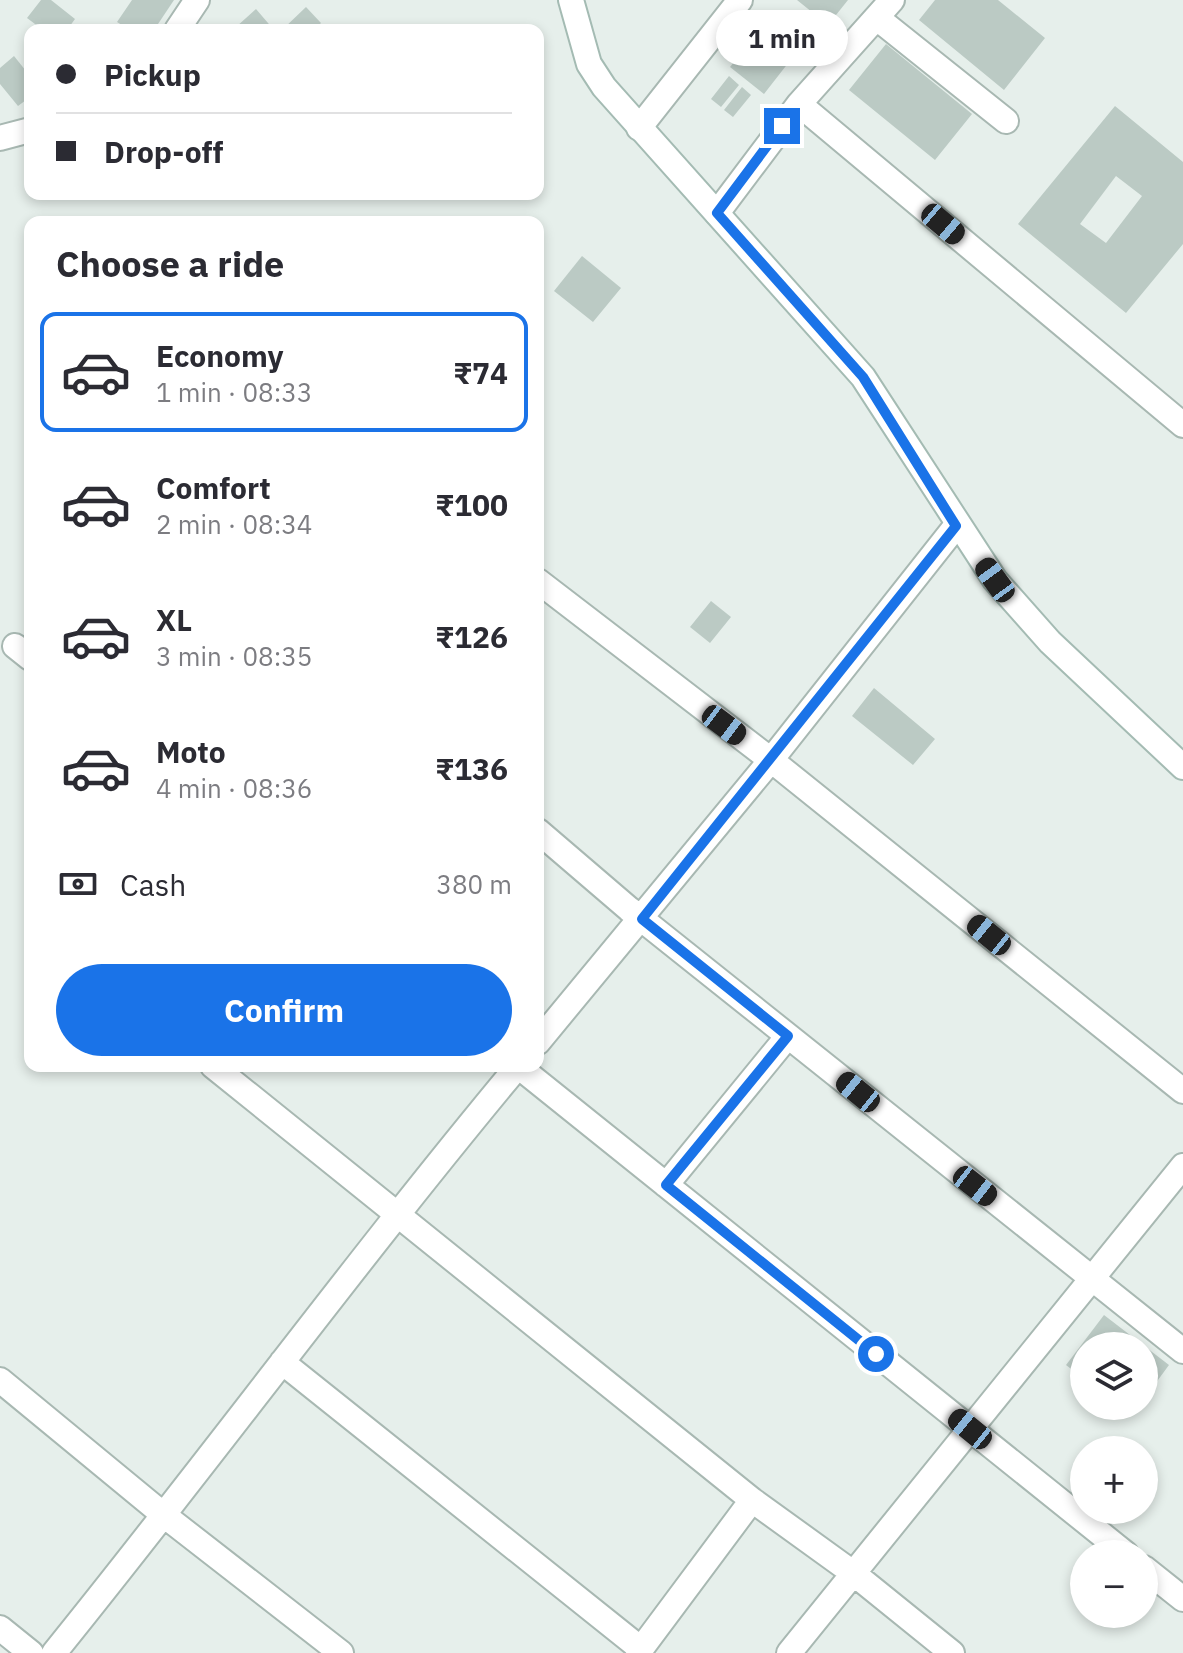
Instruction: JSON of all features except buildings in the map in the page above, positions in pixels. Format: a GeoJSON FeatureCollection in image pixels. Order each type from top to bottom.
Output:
{"type":"FeatureCollection","features":[{"type":"Feature","properties":{"kind":"street"},"geometry":{"type":"LineString","coordinates":[[181,24],[197,0]]}},
{"type":"Feature","properties":{"kind":"street"},"geometry":{"type":"LineString","coordinates":[[571,0],[589,64],[639,128],[863,377],[956,526],[995,580],[1050,642],[1183,767]]}},
{"type":"Feature","properties":{"kind":"street"},"geometry":{"type":"LineString","coordinates":[[639,128],[740,0]]}},
{"type":"Feature","properties":{"kind":"street"},"geometry":{"type":"LineString","coordinates":[[717,213],[799,104],[884,9],[1006,121]]}},
{"type":"Feature","properties":{"kind":"street"},"geometry":{"type":"LineString","coordinates":[[799,104],[1183,425]]}},
{"type":"Feature","properties":{"kind":"street"},"geometry":{"type":"LineString","coordinates":[[0,138],[24,132]]}},
{"type":"Feature","properties":{"kind":"street"},"geometry":{"type":"LineString","coordinates":[[544,1035],[771,760],[956,526]]}},
{"type":"Feature","properties":{"kind":"street"},"geometry":{"type":"LineString","coordinates":[[544,586],[771,760],[1183,1091]]}},
{"type":"Feature","properties":{"kind":"street"},"geometry":{"type":"LineString","coordinates":[[544,836],[642,919],[1183,1351]]}},
{"type":"Feature","properties":{"kind":"street"},"geometry":{"type":"LineString","coordinates":[[666,1185],[788,1036]]}},
{"type":"Feature","properties":{"kind":"street"},"geometry":{"type":"LineString","coordinates":[[220,1072],[752,1500],[853,1573],[952,1653]]}},
{"type":"Feature","properties":{"kind":"street"},"geometry":{"type":"LineString","coordinates":[[54,1653],[165,1516],[395,1214],[513,1072]]}},
{"type":"Feature","properties":{"kind":"street"},"geometry":{"type":"LineString","coordinates":[[525,1072],[1109,1540]]}},
{"type":"Feature","properties":{"kind":"street"},"geometry":{"type":"LineString","coordinates":[[789,1653],[1183,1166]]}},
{"type":"Feature","properties":{"kind":"street"},"geometry":{"type":"LineString","coordinates":[[282,1362],[639,1651],[752,1500]]}},
{"type":"Feature","properties":{"kind":"street"},"geometry":{"type":"LineString","coordinates":[[0,1380],[165,1516],[341,1653]]}},
{"type":"Feature","properties":{"kind":"street"},"geometry":{"type":"LineString","coordinates":[[1158,1579],[1183,1599]]}},
{"type":"Feature","properties":{"kind":"street"},"geometry":{"type":"LineString","coordinates":[[0,1628],[31,1653]]}},
{"type":"Feature","properties":{"kind":"route"},"geometry":{"type":"LineString","coordinates":[[782,126],[717,213],[863,377],[956,526],[642,919],[788,1036],[666,1185],[876,1354]]}}]}
